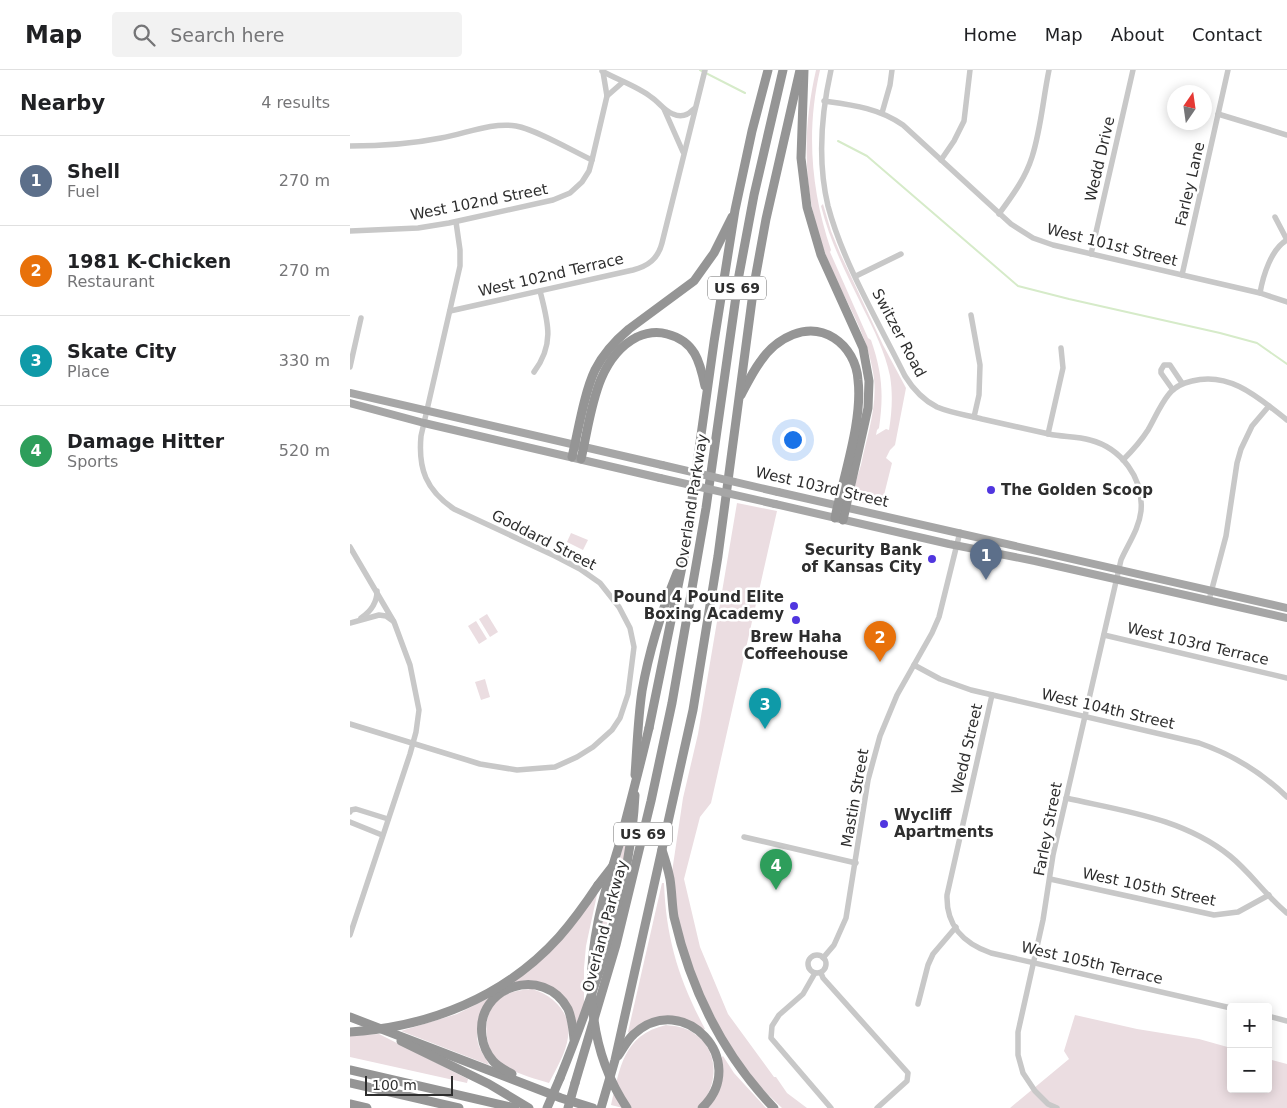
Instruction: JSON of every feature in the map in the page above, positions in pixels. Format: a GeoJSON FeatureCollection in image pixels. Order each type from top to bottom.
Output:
{"type":"FeatureCollection","features":[{"type":"Feature","properties":{"kind":"highway"},"geometry":{"type":"LineString","coordinates":[[627,1108],[612,1083],[599,1046],[591,1006],[592,952],[598,920],[649,728],[684,557],[735,210],[752,131],[768,70]]}},
{"type":"Feature","properties":{"kind":"highway","name":"Overland Parkway"},"geometry":{"type":"LineString","coordinates":[[568,1108],[616,945],[651,801],[672,703],[706,508],[740,275],[754,195],[783,70]]}},
{"type":"Feature","properties":{"kind":"highway","name":"Overland Parkway"},"geometry":{"type":"LineString","coordinates":[[601,1108],[615,1060],[693,710],[718,556],[738,400],[762,240],[800,70]]}},
{"type":"Feature","properties":{"kind":"highway"},"geometry":{"type":"LineString","coordinates":[[804,70],[801,158],[807,207],[821,255],[858,336],[868,370],[868,408],[839,518]]}},
{"type":"Feature","properties":{"kind":"highway"},"geometry":{"type":"LineString","coordinates":[[580,446],[590,381],[599,363],[620,337],[694,281],[714,253],[735,210]]}},
{"type":"Feature","properties":{"kind":"highway"},"geometry":{"type":"LineString","coordinates":[[738,400],[759,363],[775,346],[787,337],[800,332],[815,331],[827,334],[848,350],[856,368],[859,393],[857,419],[842,506]]}},
{"type":"Feature","properties":{"kind":"highway"},"geometry":{"type":"LineString","coordinates":[[577,458],[604,371],[626,344],[641,335],[657,332],[663,333],[675,336],[688,345],[700,363],[707,393]]}},
{"type":"Feature","properties":{"kind":"highway"},"geometry":{"type":"LineString","coordinates":[[547,1108],[575,1042],[612,930],[630,854],[642,689],[667,598],[684,557]]}},
{"type":"Feature","properties":{"kind":"highway"},"geometry":{"type":"LineString","coordinates":[[661,848],[670,878],[674,915],[691,976],[700,998],[731,1056],[760,1094],[774,1108]]}},
{"type":"Feature","properties":{"kind":"highway"},"geometry":{"type":"LineString","coordinates":[[350,1032],[391,1029],[435,1018],[466,1005],[505,984],[530,965],[558,938],[613,865]]}},
{"type":"Feature","properties":{"kind":"highway"},"geometry":{"type":"LineString","coordinates":[[532,1087],[499,1066],[492,1060],[484,1047],[481,1032],[483,1017],[490,1003],[507,989],[519,985],[535,985],[549,990],[562,1001],[571,1016],[575,1042]]}},
{"type":"Feature","properties":{"kind":"highway"},"geometry":{"type":"LineString","coordinates":[[350,1017],[561,1098],[593,1108]]}},
{"type":"Feature","properties":{"kind":"highway"},"geometry":{"type":"LineString","coordinates":[[615,1060],[634,1034],[650,1024],[673,1020],[693,1027],[706,1036],[711,1043],[719,1066],[717,1087],[711,1098],[702,1108]]}},
{"type":"Feature","properties":{"kind":"highway"},"geometry":{"type":"LineString","coordinates":[[375,1026],[414,1048],[489,1084],[530,1108]]}},
{"type":"Feature","properties":{"kind":"highway"},"geometry":{"type":"LineString","coordinates":[[350,1070],[515,1108]]}},
{"type":"Feature","properties":{"kind":"highway"},"geometry":{"type":"LineString","coordinates":[[350,1083],[459,1108]]}},
{"type":"Feature","properties":{"kind":"highway"},"geometry":{"type":"LineString","coordinates":[[350,1104],[367,1108]]}},
{"type":"Feature","properties":{"kind":"main road","name":"West 103rd Street"},"geometry":{"type":"LineString","coordinates":[[350,393],[1287,608]]}},
{"type":"Feature","properties":{"kind":"main road","name":"West 103rd Street"},"geometry":{"type":"LineString","coordinates":[[350,403],[660,478],[957,546],[1035,561],[1287,618]]}},
{"type":"Feature","properties":{"kind":"street"},"geometry":{"type":"LineString","coordinates":[[683,152],[704,70]]}},
{"type":"Feature","properties":{"kind":"street","name":"Switzer Road"},"geometry":{"type":"LineString","coordinates":[[831,70],[824,101],[821,148],[824,185],[837,234],[905,376],[919,394],[949,412],[1063,437],[1087,439],[1116,452],[1131,469],[1136,478],[1141,502],[1138,524],[1121,560],[1119,570]]}},
{"type":"Feature","properties":{"kind":"street"},"geometry":{"type":"LineString","coordinates":[[882,113],[892,70]]}},
{"type":"Feature","properties":{"kind":"street"},"geometry":{"type":"LineString","coordinates":[[941,160],[954,141],[964,121],[970,70]]}},
{"type":"Feature","properties":{"kind":"street"},"geometry":{"type":"LineString","coordinates":[[999,214],[1016,190],[1032,158],[1049,70]]}},
{"type":"Feature","properties":{"kind":"street","name":"Wedd Drive"},"geometry":{"type":"LineString","coordinates":[[1091,254],[1133,70]]}},
{"type":"Feature","properties":{"kind":"street","name":"Farley Lane"},"geometry":{"type":"LineString","coordinates":[[1182,275],[1228,70]]}},
{"type":"Feature","properties":{"kind":"street"},"geometry":{"type":"LineString","coordinates":[[601,71],[651,96],[664,109],[673,114],[682,116],[689,114],[696,107]]}},
{"type":"Feature","properties":{"kind":"street"},"geometry":{"type":"LineString","coordinates":[[601,71],[607,96],[623,82]]}},
{"type":"Feature","properties":{"kind":"street","name":"West 102nd Street"},"geometry":{"type":"LineString","coordinates":[[350,231],[418,228],[456,222],[564,196],[582,182],[589,172],[607,96]]}},
{"type":"Feature","properties":{"kind":"street","name":"West 101st Street"},"geometry":{"type":"LineString","coordinates":[[824,101],[866,108],[882,113],[903,125],[999,214],[1033,238],[1091,254],[1260,293],[1287,302]]}},
{"type":"Feature","properties":{"kind":"street"},"geometry":{"type":"LineString","coordinates":[[664,109],[683,152]]}},
{"type":"Feature","properties":{"kind":"street"},"geometry":{"type":"LineString","coordinates":[[1218,114],[1287,136]]}},
{"type":"Feature","properties":{"kind":"street"},"geometry":{"type":"LineString","coordinates":[[350,146],[424,141],[495,126],[509,125],[530,131],[592,160]]}},
{"type":"Feature","properties":{"kind":"street","name":"West 102nd Terrace"},"geometry":{"type":"LineString","coordinates":[[450,311],[640,268],[654,259],[660,252],[683,152]]}},
{"type":"Feature","properties":{"kind":"street"},"geometry":{"type":"LineString","coordinates":[[1260,293],[1269,261],[1283,242],[1287,240],[1275,217]]}},
{"type":"Feature","properties":{"kind":"street","name":"Goddard Street"},"geometry":{"type":"LineString","coordinates":[[413,744],[480,764],[517,770],[555,767],[593,747],[612,730],[620,718],[628,694],[634,647],[630,628],[619,607],[600,583],[568,562],[454,509],[443,501],[428,483],[420,462],[421,436],[460,266],[456,222]]}},
{"type":"Feature","properties":{"kind":"street"},"geometry":{"type":"LineString","coordinates":[[856,276],[901,254]]}},
{"type":"Feature","properties":{"kind":"street"},"geometry":{"type":"LineString","coordinates":[[534,372],[545,356],[548,336],[547,318],[540,291]]}},
{"type":"Feature","properties":{"kind":"street"},"geometry":{"type":"LineString","coordinates":[[970,315],[980,365],[980,388],[974,417]]}},
{"type":"Feature","properties":{"kind":"street"},"geometry":{"type":"LineString","coordinates":[[350,367],[361,318]]}},
{"type":"Feature","properties":{"kind":"street"},"geometry":{"type":"LineString","coordinates":[[1048,434],[1063,368],[1061,348]]}},
{"type":"Feature","properties":{"kind":"street"},"geometry":{"type":"LineString","coordinates":[[1173,390],[1161,373],[1160,370],[1164,365],[1170,365],[1182,383]]}},
{"type":"Feature","properties":{"kind":"street"},"geometry":{"type":"LineString","coordinates":[[1123,460],[1147,432],[1161,405],[1173,390],[1182,383],[1204,378],[1225,380],[1252,393],[1287,420]]}},
{"type":"Feature","properties":{"kind":"street"},"geometry":{"type":"LineString","coordinates":[[1209,600],[1226,536],[1237,463],[1241,449],[1252,426],[1269,406]]}},
{"type":"Feature","properties":{"kind":"street","name":"Mastin Street"},"geometry":{"type":"LineString","coordinates":[[824,958],[836,943],[846,918],[868,780],[880,736],[897,695],[939,617],[960,532]]}},
{"type":"Feature","properties":{"kind":"street"},"geometry":{"type":"LineString","coordinates":[[350,547],[394,622],[410,665],[417,695],[418,716],[413,744],[350,935]]}},
{"type":"Feature","properties":{"kind":"street","name":"Farley Street"},"geometry":{"type":"LineString","coordinates":[[1057,1108],[1048,1104],[1034,1091],[1023,1073],[1017,1049],[1020,1025],[1045,912],[1053,855],[1119,570]]}},
{"type":"Feature","properties":{"kind":"street"},"geometry":{"type":"LineString","coordinates":[[350,623],[367,614],[373,606],[377,591]]}},
{"type":"Feature","properties":{"kind":"street"},"geometry":{"type":"LineString","coordinates":[[357,620],[386,616],[394,622]]}},
{"type":"Feature","properties":{"kind":"street","name":"West 103rd Terrace"},"geometry":{"type":"LineString","coordinates":[[1104,635],[1287,678]]}},
{"type":"Feature","properties":{"kind":"street","name":"West 104th Street"},"geometry":{"type":"LineString","coordinates":[[914,665],[953,685],[1216,748],[1261,774],[1287,797]]}},
{"type":"Feature","properties":{"kind":"street","name":"Wedd Street"},"geometry":{"type":"LineString","coordinates":[[956,927],[948,912],[948,889],[992,695]]}},
{"type":"Feature","properties":{"kind":"street"},"geometry":{"type":"LineString","coordinates":[[350,724],[413,744]]}},
{"type":"Feature","properties":{"kind":"street"},"geometry":{"type":"LineString","coordinates":[[1066,798],[1159,819],[1186,828],[1232,857],[1287,913]]}},
{"type":"Feature","properties":{"kind":"street"},"geometry":{"type":"LineString","coordinates":[[350,812],[356,809],[388,820]]}},
{"type":"Feature","properties":{"kind":"street"},"geometry":{"type":"LineString","coordinates":[[350,822],[382,835]]}},
{"type":"Feature","properties":{"kind":"street"},"geometry":{"type":"LineString","coordinates":[[744,838],[856,863]]}},
{"type":"Feature","properties":{"kind":"street","name":"West 105th Street"},"geometry":{"type":"LineString","coordinates":[[1050,879],[1214,915],[1238,912],[1269,896]]}},
{"type":"Feature","properties":{"kind":"street"},"geometry":{"type":"LineString","coordinates":[[351,909],[358,911]]}},
{"type":"Feature","properties":{"kind":"street"},"geometry":{"type":"LineString","coordinates":[[918,1004],[928,965],[933,954],[956,927]]}},
{"type":"Feature","properties":{"kind":"street","name":"West 105th Terrace"},"geometry":{"type":"LineString","coordinates":[[956,927],[965,939],[978,948],[1227,1007]]}},
{"type":"Feature","properties":{"kind":"street"},"geometry":{"type":"LineString","coordinates":[[831,1108],[771,1038],[772,1026],[779,1015],[803,994],[818,973],[826,966],[824,958],[815,955],[808,961],[810,970],[818,973],[823,978],[908,1073],[907,1081],[877,1108]]}},
{"type":"Feature","properties":{"kind":"street"},"geometry":{"type":"LineString","coordinates":[[1272,1017],[1287,1021]]}},
{"type":"Feature","properties":{"kind":"shaded area"},"geometry":{"type":"Polygon","coordinates":[[[816,70],[820,70],[813,116],[812,138],[815,183],[830,252],[868,338],[871,340],[878,362],[881,404],[879,428],[876,435],[886,429],[889,430],[892,403],[890,376],[879,341],[834,245],[821,206],[823,204],[840,253],[883,345],[906,388],[895,445],[886,458],[892,463],[881,507],[859,502],[855,495],[873,407],[873,372],[866,344],[829,263],[820,240],[814,216],[807,168],[807,144],[811,94],[816,70]]]}},
{"type":"Feature","properties":{"kind":"shaded area"},"geometry":{"type":"Polygon","coordinates":[[[737,503],[777,511],[711,803],[700,817],[684,879],[700,947],[728,1014],[787,1093],[807,1108],[782,1108],[759,1086],[729,1046],[680,948],[672,872],[683,798],[698,734],[737,503]]]}},
{"type":"Feature","properties":{"kind":"shaded area"},"geometry":{"type":"Polygon","coordinates":[[[571,533],[588,540],[583,550],[567,542],[571,533]]]}},
{"type":"Feature","properties":{"kind":"shaded area"},"geometry":{"type":"Polygon","coordinates":[[[487,614],[498,632],[490,637],[479,619],[487,614]]]}},
{"type":"Feature","properties":{"kind":"shaded area"},"geometry":{"type":"Polygon","coordinates":[[[476,621],[487,639],[479,644],[468,626],[476,621]]]}},
{"type":"Feature","properties":{"kind":"shaded area"},"geometry":{"type":"Polygon","coordinates":[[[485,679],[490,697],[481,700],[475,682],[485,679]]]}},
{"type":"Feature","properties":{"kind":"shaded area"},"geometry":{"type":"Polygon","coordinates":[[[628,830],[627,846],[595,970],[601,922],[628,830]]]}},
{"type":"Feature","properties":{"kind":"shaded area"},"geometry":{"type":"Polygon","coordinates":[[[662,883],[664,883],[671,941],[681,976],[705,1029],[703,1030],[673,1018],[630,1033],[628,1032],[662,883]]]}},
{"type":"Feature","properties":{"kind":"shaded area"},"geometry":{"type":"Polygon","coordinates":[[[598,890],[586,946],[584,1004],[577,1025],[563,997],[512,983],[598,890]]]}},
{"type":"Feature","properties":{"kind":"shaded area"},"geometry":{"type":"Polygon","coordinates":[[[532,989],[554,1000],[567,1020],[567,1043],[549,1083],[505,1066],[494,1056],[488,1043],[487,1021],[496,1002],[508,994],[532,989]]]}},
{"type":"Feature","properties":{"kind":"shaded area"},"geometry":{"type":"Polygon","coordinates":[[[491,997],[480,1019],[477,1031],[479,1046],[489,1065],[401,1031],[457,1014],[491,997]]]}},
{"type":"Feature","properties":{"kind":"shaded area"},"geometry":{"type":"Polygon","coordinates":[[[1075,1015],[1137,1029],[1199,1039],[1227,1047],[1227,1093],[1272,1093],[1272,1060],[1287,1064],[1287,1108],[1010,1108],[1069,1059],[1064,1051],[1075,1015]]]}},
{"type":"Feature","properties":{"kind":"shaded area"},"geometry":{"type":"Polygon","coordinates":[[[666,1025],[689,1030],[701,1039],[708,1048],[714,1068],[710,1090],[705,1099],[697,1108],[623,1108],[611,1105],[621,1066],[632,1045],[652,1030],[666,1025]]]}},
{"type":"Feature","properties":{"kind":"shaded area"},"geometry":{"type":"Polygon","coordinates":[[[379,1034],[468,1079],[467,1083],[350,1057],[350,1036],[379,1034]]]}},
{"type":"Feature","properties":{"kind":"shaded area"},"geometry":{"type":"Polygon","coordinates":[[[723,1056],[734,1073],[766,1108],[707,1108],[720,1084],[721,1058],[723,1056]]]}},
{"type":"Feature","properties":{"kind":"waterway"},"geometry":{"type":"LineString","coordinates":[[700,70],[745,93]]}},
{"type":"Feature","properties":{"kind":"waterway"},"geometry":{"type":"LineString","coordinates":[[838,141],[867,156],[1018,286],[1257,343],[1287,364]]}},
{"type":"Feature","properties":{"kind":"place","name":"The Golden Scoop"},"geometry":{"type":"Point","coordinates":[991,490]}},
{"type":"Feature","properties":{"kind":"place","name":"Security Bank of Kansas City"},"geometry":{"type":"Point","coordinates":[932,559]}},
{"type":"Feature","properties":{"kind":"place","name":"Shell"},"geometry":{"type":"Point","coordinates":[986,580]}},
{"type":"Feature","properties":{"kind":"place","name":"Pound 4 Pound Elite Boxing Academy"},"geometry":{"type":"Point","coordinates":[794,606]}},
{"type":"Feature","properties":{"kind":"place","name":"Brew Haha Coffeehouse"},"geometry":{"type":"Point","coordinates":[796,620]}},
{"type":"Feature","properties":{"kind":"place","name":"1981 K-Chicken"},"geometry":{"type":"Point","coordinates":[880,662]}},
{"type":"Feature","properties":{"kind":"place","name":"Skate City"},"geometry":{"type":"Point","coordinates":[765,729]}},
{"type":"Feature","properties":{"kind":"place","name":"Wycliff Apartments"},"geometry":{"type":"Point","coordinates":[884,824]}},
{"type":"Feature","properties":{"kind":"place","name":"Damage Hitter"},"geometry":{"type":"Point","coordinates":[776,890]}}]}
